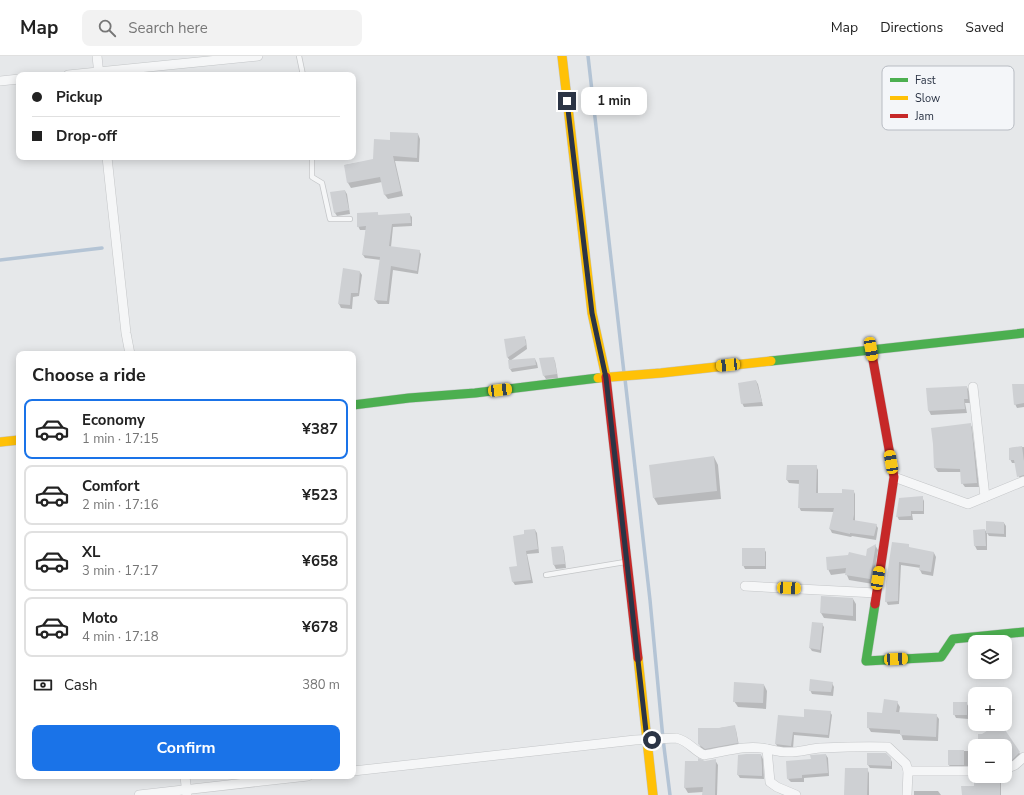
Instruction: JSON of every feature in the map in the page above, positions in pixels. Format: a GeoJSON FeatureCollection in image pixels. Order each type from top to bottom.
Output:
{"type":"FeatureCollection","features":[{"type":"Feature","properties":{"kind":"street"},"geometry":{"type":"LineString","coordinates":[[97,56],[99,72]]}},
{"type":"Feature","properties":{"kind":"street"},"geometry":{"type":"LineString","coordinates":[[117,72],[258,56]]}},
{"type":"Feature","properties":{"kind":"street"},"geometry":{"type":"LineString","coordinates":[[562,56],[592,313],[611,378],[627,562],[650,740],[652,795]]}},
{"type":"Feature","properties":{"kind":"street"},"geometry":{"type":"LineString","coordinates":[[0,81],[16,79]]}},
{"type":"Feature","properties":{"kind":"street"},"geometry":{"type":"LineString","coordinates":[[107,160],[126,333],[129,351]]}},
{"type":"Feature","properties":{"kind":"street"},"geometry":{"type":"LineString","coordinates":[[356,405],[1024,333]]}},
{"type":"Feature","properties":{"kind":"street"},"geometry":{"type":"LineString","coordinates":[[871,349],[894,476],[866,661],[941,657],[953,639],[1024,632]]}},
{"type":"Feature","properties":{"kind":"street"},"geometry":{"type":"LineString","coordinates":[[973,387],[985,497]]}},
{"type":"Feature","properties":{"kind":"street"},"geometry":{"type":"LineString","coordinates":[[0,442],[16,440]]}},
{"type":"Feature","properties":{"kind":"street"},"geometry":{"type":"LineString","coordinates":[[894,476],[968,504],[1024,481]]}},
{"type":"Feature","properties":{"kind":"street"},"geometry":{"type":"LineString","coordinates":[[745,586],[876,593]]}},
{"type":"Feature","properties":{"kind":"street"},"geometry":{"type":"LineString","coordinates":[[356,771],[627,741],[676,738],[683,740],[704,755],[743,748],[762,748],[767,750],[796,752],[818,748],[888,747],[906,764],[908,772],[907,795]]}},
{"type":"Feature","properties":{"kind":"street"},"geometry":{"type":"LineString","coordinates":[[767,750],[770,782],[777,787],[796,795]]}},
{"type":"Feature","properties":{"kind":"street"},"geometry":{"type":"LineString","coordinates":[[1012,766],[1024,757]]}},
{"type":"Feature","properties":{"kind":"street"},"geometry":{"type":"LineString","coordinates":[[908,772],[968,771]]}},
{"type":"Feature","properties":{"kind":"street"},"geometry":{"type":"LineString","coordinates":[[185,779],[187,792]]}},
{"type":"Feature","properties":{"kind":"street"},"geometry":{"type":"LineString","coordinates":[[139,795],[187,792],[285,779]]}},
{"type":"Feature","properties":{"kind":"lane"},"geometry":{"type":"LineString","coordinates":[[299,56],[302,72]]}},
{"type":"Feature","properties":{"kind":"lane"},"geometry":{"type":"LineString","coordinates":[[312,160],[312,177],[322,184],[330,219],[350,219]]}},
{"type":"Feature","properties":{"kind":"lane"},"geometry":{"type":"LineString","coordinates":[[546,575],[627,562]]}},
{"type":"Feature","properties":{"kind":"building"},"geometry":{"type":"Polygon","coordinates":[[[390,132],[418,133],[417,158],[393,156],[401,191],[384,195],[380,177],[347,183],[344,165],[373,159],[374,139],[390,140],[390,132]]]}},
{"type":"Feature","properties":{"kind":"building"},"geometry":{"type":"Polygon","coordinates":[[[345,190],[349,210],[334,213],[330,192],[345,190]]]}},
{"type":"Feature","properties":{"kind":"building"},"geometry":{"type":"Polygon","coordinates":[[[378,212],[378,215],[410,213],[411,223],[392,224],[389,246],[420,250],[417,271],[391,266],[387,301],[374,300],[380,257],[362,255],[366,226],[357,227],[357,213],[378,212]]]}},
{"type":"Feature","properties":{"kind":"building"},"geometry":{"type":"Polygon","coordinates":[[[343,268],[360,271],[358,293],[351,293],[350,305],[338,304],[343,268]]]}},
{"type":"Feature","properties":{"kind":"building"},"geometry":{"type":"Polygon","coordinates":[[[525,336],[526,345],[507,358],[504,339],[525,336]]]}},
{"type":"Feature","properties":{"kind":"building"},"geometry":{"type":"Polygon","coordinates":[[[554,357],[557,374],[543,376],[539,358],[554,357]]]}},
{"type":"Feature","properties":{"kind":"building"},"geometry":{"type":"Polygon","coordinates":[[[535,358],[536,365],[509,369],[508,360],[535,358]]]}},
{"type":"Feature","properties":{"kind":"building"},"geometry":{"type":"Polygon","coordinates":[[[756,380],[762,402],[741,404],[738,383],[756,380]]]}},
{"type":"Feature","properties":{"kind":"building"},"geometry":{"type":"Polygon","coordinates":[[[1012,384],[1024,384],[1024,403],[1014,405],[1012,384]]]}},
{"type":"Feature","properties":{"kind":"building"},"geometry":{"type":"Polygon","coordinates":[[[967,386],[968,399],[964,399],[965,409],[928,411],[926,388],[967,386]]]}},
{"type":"Feature","properties":{"kind":"building"},"geometry":{"type":"Polygon","coordinates":[[[971,423],[977,483],[961,484],[960,469],[934,468],[931,428],[971,423]]]}},
{"type":"Feature","properties":{"kind":"building"},"geometry":{"type":"Polygon","coordinates":[[[1022,446],[1024,475],[1017,477],[1014,460],[1009,460],[1009,448],[1022,446]]]}},
{"type":"Feature","properties":{"kind":"building"},"geometry":{"type":"Polygon","coordinates":[[[714,456],[717,491],[653,498],[649,465],[714,456]]]}},
{"type":"Feature","properties":{"kind":"building"},"geometry":{"type":"Polygon","coordinates":[[[787,465],[817,465],[816,493],[842,493],[842,489],[854,490],[853,520],[877,524],[874,536],[850,534],[829,529],[834,508],[798,508],[799,480],[786,480],[787,465]]]}},
{"type":"Feature","properties":{"kind":"building"},"geometry":{"type":"Polygon","coordinates":[[[923,496],[923,511],[911,511],[911,516],[896,517],[899,498],[923,496]]]}},
{"type":"Feature","properties":{"kind":"building"},"geometry":{"type":"Polygon","coordinates":[[[986,521],[1004,522],[1004,534],[986,533],[986,521]]]}},
{"type":"Feature","properties":{"kind":"building"},"geometry":{"type":"Polygon","coordinates":[[[535,529],[538,549],[526,551],[531,580],[512,582],[509,567],[517,566],[513,536],[524,534],[524,530],[535,529]]]}},
{"type":"Feature","properties":{"kind":"building"},"geometry":{"type":"Polygon","coordinates":[[[985,529],[986,546],[974,546],[973,530],[985,529]]]}},
{"type":"Feature","properties":{"kind":"building"},"geometry":{"type":"Polygon","coordinates":[[[892,542],[909,544],[909,547],[934,552],[931,572],[919,570],[920,565],[899,562],[898,601],[885,602],[886,582],[892,542]]]}},
{"type":"Feature","properties":{"kind":"building"},"geometry":{"type":"Polygon","coordinates":[[[876,544],[870,579],[845,575],[846,568],[827,570],[826,557],[848,555],[849,552],[866,556],[867,549],[876,544]]]}},
{"type":"Feature","properties":{"kind":"building"},"geometry":{"type":"Polygon","coordinates":[[[563,546],[565,564],[553,565],[551,547],[563,546]]]}},
{"type":"Feature","properties":{"kind":"building"},"geometry":{"type":"Polygon","coordinates":[[[742,548],[765,548],[765,566],[742,566],[742,548]]]}},
{"type":"Feature","properties":{"kind":"building"},"geometry":{"type":"Polygon","coordinates":[[[821,596],[853,598],[853,616],[820,613],[821,596]]]}},
{"type":"Feature","properties":{"kind":"building"},"geometry":{"type":"Polygon","coordinates":[[[812,622],[823,623],[820,650],[809,648],[812,622]]]}},
{"type":"Feature","properties":{"kind":"building"},"geometry":{"type":"Polygon","coordinates":[[[810,679],[833,682],[831,692],[809,691],[810,679]]]}},
{"type":"Feature","properties":{"kind":"building"},"geometry":{"type":"Polygon","coordinates":[[[734,682],[764,684],[763,703],[733,702],[734,682]]]}},
{"type":"Feature","properties":{"kind":"building"},"geometry":{"type":"Polygon","coordinates":[[[884,699],[898,701],[896,712],[937,714],[936,737],[900,735],[900,730],[867,728],[867,712],[882,713],[884,699]]]}},
{"type":"Feature","properties":{"kind":"building"},"geometry":{"type":"Polygon","coordinates":[[[953,702],[967,702],[967,715],[953,715],[953,702]]]}},
{"type":"Feature","properties":{"kind":"building"},"geometry":{"type":"Polygon","coordinates":[[[804,709],[831,711],[828,735],[793,732],[791,746],[775,744],[778,715],[804,717],[804,709]]]}},
{"type":"Feature","properties":{"kind":"building"},"geometry":{"type":"Polygon","coordinates":[[[735,725],[738,743],[705,749],[698,744],[698,728],[719,728],[735,725]]]}},
{"type":"Feature","properties":{"kind":"building"},"geometry":{"type":"Polygon","coordinates":[[[987,731],[1006,731],[1011,739],[978,739],[978,734],[982,734],[987,731]]]}},
{"type":"Feature","properties":{"kind":"building"},"geometry":{"type":"Polygon","coordinates":[[[1012,740],[1020,752],[1012,760],[1012,740]]]}},
{"type":"Feature","properties":{"kind":"building"},"geometry":{"type":"Polygon","coordinates":[[[948,750],[964,750],[964,765],[948,765],[948,750]]]}},
{"type":"Feature","properties":{"kind":"building"},"geometry":{"type":"Polygon","coordinates":[[[867,753],[886,753],[891,758],[891,766],[867,765],[867,753]]]}},
{"type":"Feature","properties":{"kind":"building"},"geometry":{"type":"Polygon","coordinates":[[[761,754],[762,776],[737,775],[738,755],[761,754]]]}},
{"type":"Feature","properties":{"kind":"building"},"geometry":{"type":"Polygon","coordinates":[[[826,754],[828,773],[802,775],[802,778],[787,779],[786,761],[811,759],[810,755],[826,754]]]}},
{"type":"Feature","properties":{"kind":"building"},"geometry":{"type":"Polygon","coordinates":[[[698,758],[705,761],[716,759],[715,795],[702,795],[703,787],[684,788],[685,761],[698,761],[698,758]]]}},
{"type":"Feature","properties":{"kind":"building"},"geometry":{"type":"Polygon","coordinates":[[[845,768],[868,768],[867,795],[844,795],[845,768]]]}},
{"type":"Feature","properties":{"kind":"building"},"geometry":{"type":"Polygon","coordinates":[[[974,783],[1000,783],[1000,795],[962,795],[961,786],[974,786],[974,783]]]}},
{"type":"Feature","properties":{"kind":"waterway"},"geometry":{"type":"LineString","coordinates":[[588,56],[624,373]]}},
{"type":"Feature","properties":{"kind":"waterway"},"geometry":{"type":"LineString","coordinates":[[0,260],[102,248]]}},
{"type":"Feature","properties":{"kind":"waterway"},"geometry":{"type":"LineString","coordinates":[[625,379],[670,795]]}},
{"type":"Feature","properties":{"kind":"traffic: fast"},"geometry":{"type":"LineString","coordinates":[[771,361],[1024,333]]}},
{"type":"Feature","properties":{"kind":"traffic: fast"},"geometry":{"type":"LineString","coordinates":[[356,405],[409,398],[475,393],[598,378]]}},
{"type":"Feature","properties":{"kind":"traffic: fast"},"geometry":{"type":"LineString","coordinates":[[875,604],[866,661],[941,657],[953,639],[1024,632]]}},
{"type":"Feature","properties":{"kind":"traffic: slow"},"geometry":{"type":"LineString","coordinates":[[562,56],[592,313],[606,377]]}},
{"type":"Feature","properties":{"kind":"traffic: slow"},"geometry":{"type":"LineString","coordinates":[[598,378],[771,361]]}},
{"type":"Feature","properties":{"kind":"traffic: slow"},"geometry":{"type":"LineString","coordinates":[[0,442],[16,440]]}},
{"type":"Feature","properties":{"kind":"traffic: slow"},"geometry":{"type":"LineString","coordinates":[[638,658],[653,795]]}},
{"type":"Feature","properties":{"kind":"traffic: jam"},"geometry":{"type":"LineString","coordinates":[[871,349],[894,477],[875,604]]}},
{"type":"Feature","properties":{"kind":"traffic: jam"},"geometry":{"type":"LineString","coordinates":[[606,377],[638,658]]}},
{"type":"Feature","properties":{"kind":"route"},"geometry":{"type":"LineString","coordinates":[[567,101],[592,313],[606,378],[647,740],[652,740]]}}]}
